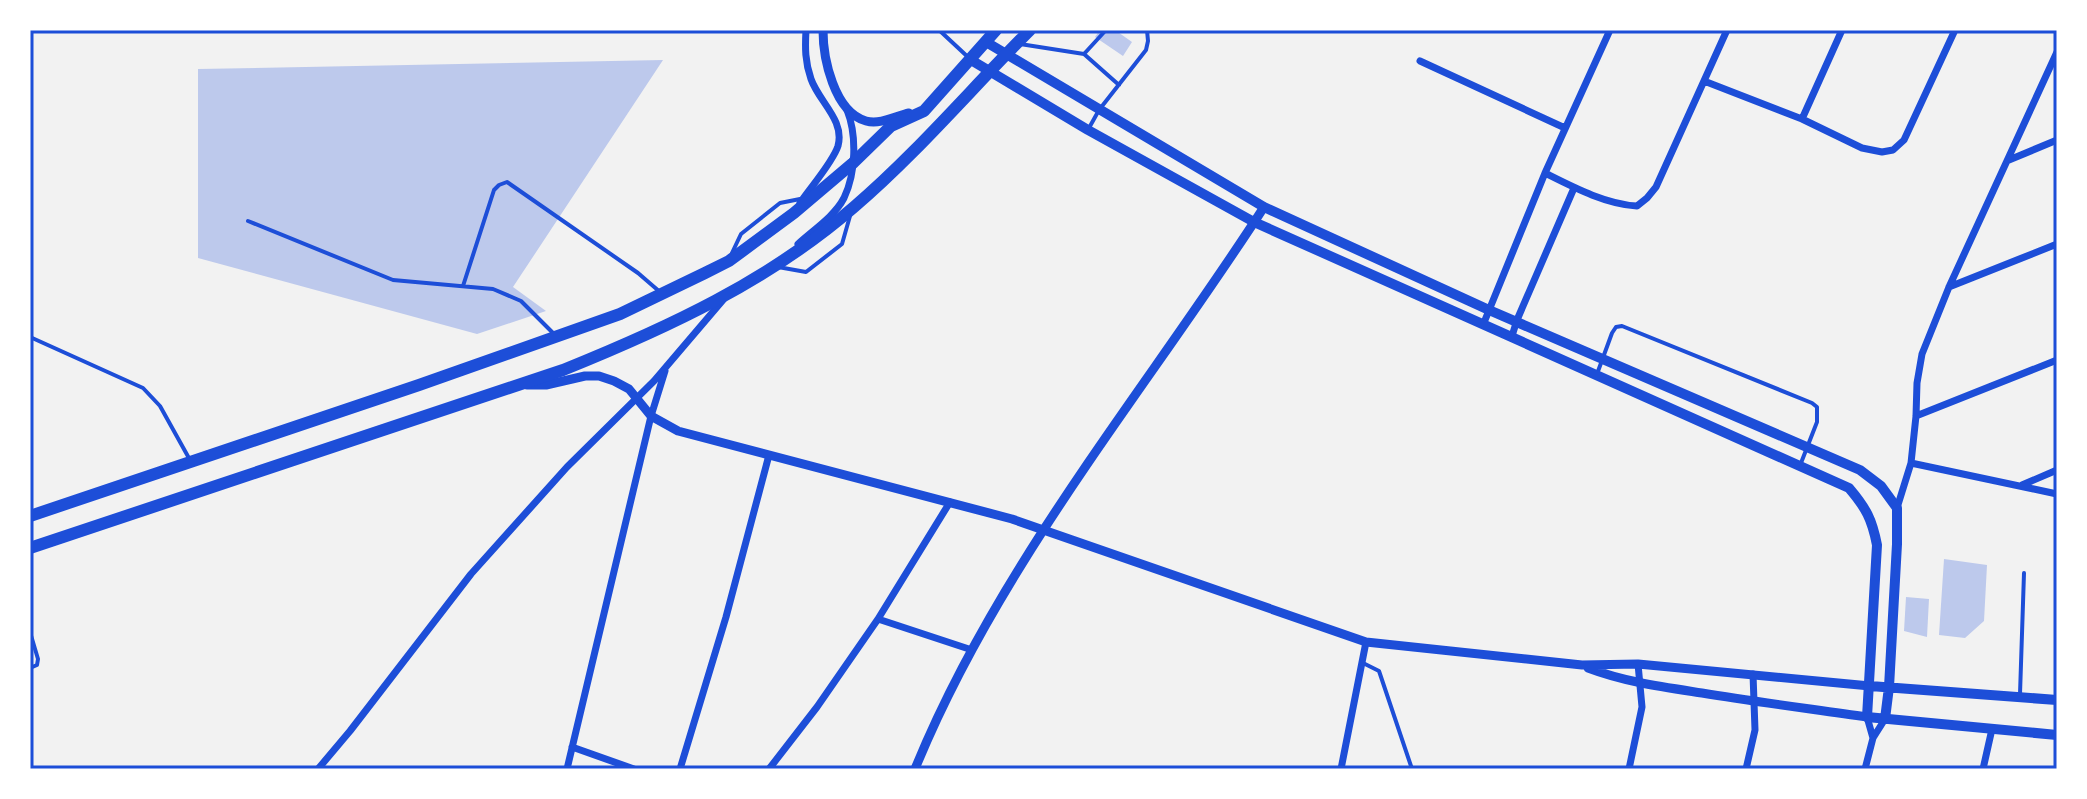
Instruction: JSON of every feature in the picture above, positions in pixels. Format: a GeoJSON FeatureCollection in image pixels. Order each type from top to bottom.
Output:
{"type":"FeatureCollection","features":[{"type":"Feature","properties":{"kind":"main road"},"geometry":{"type":"LineString","coordinates":[[30,516],[620,314],[729,261],[794,213],[891,126],[924,111],[996,30]]}},
{"type":"Feature","properties":{"kind":"main road"},"geometry":{"type":"LineString","coordinates":[[30,548],[563,370],[640,339],[727,295],[773,268],[852,210],[889,176],[1030,30]]}},
{"type":"Feature","properties":{"kind":"main road"},"geometry":{"type":"LineString","coordinates":[[986,42],[1264,207],[1489,310],[1860,470],[1881,486],[1897,508],[1885,719]]}},
{"type":"Feature","properties":{"kind":"main road"},"geometry":{"type":"LineString","coordinates":[[971,60],[1088,130],[1254,222],[1849,488],[1872,520],[1877,545],[1867,717],[2057,735]]}},
{"type":"Feature","properties":{"kind":"main road"},"geometry":{"type":"LineString","coordinates":[[1870,686],[2057,700]]}},
{"type":"Feature","properties":{"kind":"street"},"geometry":{"type":"LineString","coordinates":[[806,30],[805,58],[812,82],[837,121],[840,135],[837,149],[808,198]]}},
{"type":"Feature","properties":{"kind":"street"},"geometry":{"type":"LineString","coordinates":[[773,268],[830,216],[843,199],[853,163],[854,134],[847,109],[828,70],[823,50],[823,30]]}},
{"type":"Feature","properties":{"kind":"street"},"geometry":{"type":"LineString","coordinates":[[1483,325],[1545,173],[1608,33],[1596,30]]}},
{"type":"Feature","properties":{"kind":"street"},"geometry":{"type":"LineString","coordinates":[[1545,173],[1574,188],[1624,205],[1637,206],[1656,187],[1727,30]]}},
{"type":"Feature","properties":{"kind":"street"},"geometry":{"type":"LineString","coordinates":[[1802,119],[1842,30]]}},
{"type":"Feature","properties":{"kind":"street"},"geometry":{"type":"LineString","coordinates":[[1704,81],[1802,119],[1862,148],[1882,152],[1893,150],[1904,140],[1955,30]]}},
{"type":"Feature","properties":{"kind":"street"},"geometry":{"type":"LineString","coordinates":[[1897,508],[1911,463],[1922,354],[1949,287],[2057,52]]}},
{"type":"Feature","properties":{"kind":"street"},"geometry":{"type":"LineString","coordinates":[[1420,61],[1565,128]]}},
{"type":"Feature","properties":{"kind":"street"},"geometry":{"type":"LineString","coordinates":[[847,109],[868,122],[928,107]]}},
{"type":"Feature","properties":{"kind":"street"},"geometry":{"type":"LineString","coordinates":[[2009,160],[2057,140]]}},
{"type":"Feature","properties":{"kind":"street"},"geometry":{"type":"LineString","coordinates":[[1512,336],[1574,188]]}},
{"type":"Feature","properties":{"kind":"street"},"geometry":{"type":"LineString","coordinates":[[915,769],[972,650],[1043,531],[1264,207]]}},
{"type":"Feature","properties":{"kind":"street"},"geometry":{"type":"LineString","coordinates":[[1949,287],[2057,244]]}},
{"type":"Feature","properties":{"kind":"street"},"geometry":{"type":"LineString","coordinates":[[318,769],[471,574],[567,467],[637,398],[727,295]]}},
{"type":"Feature","properties":{"kind":"street"},"geometry":{"type":"LineString","coordinates":[[1916,416],[2057,360]]}},
{"type":"Feature","properties":{"kind":"street"},"geometry":{"type":"LineString","coordinates":[[567,769],[652,414],[667,365]]}},
{"type":"Feature","properties":{"kind":"street"},"geometry":{"type":"LineString","coordinates":[[516,385],[546,385],[599,376],[629,389],[652,414],[678,431],[1012,519],[1366,642],[1582,665],[1638,664],[1870,686]]}},
{"type":"Feature","properties":{"kind":"street"},"geometry":{"type":"LineString","coordinates":[[680,769],[726,617],[769,455]]}},
{"type":"Feature","properties":{"kind":"street"},"geometry":{"type":"LineString","coordinates":[[1911,463],[2057,494]]}},
{"type":"Feature","properties":{"kind":"street"},"geometry":{"type":"LineString","coordinates":[[2021,485],[2057,470]]}},
{"type":"Feature","properties":{"kind":"street"},"geometry":{"type":"LineString","coordinates":[[769,769],[878,619],[950,502]]}},
{"type":"Feature","properties":{"kind":"street"},"geometry":{"type":"LineString","coordinates":[[878,619],[972,650]]}},
{"type":"Feature","properties":{"kind":"street"},"geometry":{"type":"LineString","coordinates":[[1341,769],[1366,642]]}},
{"type":"Feature","properties":{"kind":"street"},"geometry":{"type":"LineString","coordinates":[[1629,769],[1642,707],[1638,664]]}},
{"type":"Feature","properties":{"kind":"street"},"geometry":{"type":"LineString","coordinates":[[1582,665],[1612,677],[1640,683],[1867,717],[1873,738]]}},
{"type":"Feature","properties":{"kind":"street"},"geometry":{"type":"LineString","coordinates":[[1746,769],[1755,730],[1753,674]]}},
{"type":"Feature","properties":{"kind":"street"},"geometry":{"type":"LineString","coordinates":[[1865,769],[1873,738],[1885,719]]}},
{"type":"Feature","properties":{"kind":"street"},"geometry":{"type":"LineString","coordinates":[[1983,769],[1992,729]]}},
{"type":"Feature","properties":{"kind":"street"},"geometry":{"type":"LineString","coordinates":[[572,747],[634,769]]}},
{"type":"Feature","properties":{"kind":"lane"},"geometry":{"type":"LineString","coordinates":[[939,30],[971,60]]}},
{"type":"Feature","properties":{"kind":"lane"},"geometry":{"type":"LineString","coordinates":[[1084,54],[1106,30]]}},
{"type":"Feature","properties":{"kind":"lane"},"geometry":{"type":"LineString","coordinates":[[1088,130],[1099,110],[1146,50],[1147,30]]}},
{"type":"Feature","properties":{"kind":"lane"},"geometry":{"type":"LineString","coordinates":[[1017,43],[1084,54],[1119,85]]}},
{"type":"Feature","properties":{"kind":"lane"},"geometry":{"type":"LineString","coordinates":[[463,286],[494,190],[507,182],[638,273],[662,294]]}},
{"type":"Feature","properties":{"kind":"lane"},"geometry":{"type":"LineString","coordinates":[[729,261],[741,234],[780,203],[808,198]]}},
{"type":"Feature","properties":{"kind":"lane"},"geometry":{"type":"LineString","coordinates":[[773,268],[806,272],[842,244],[852,210]]}},
{"type":"Feature","properties":{"kind":"lane"},"geometry":{"type":"LineString","coordinates":[[248,221],[393,280],[493,289],[521,301],[556,337]]}},
{"type":"Feature","properties":{"kind":"lane"},"geometry":{"type":"LineString","coordinates":[[1596,374],[1616,327],[1630,328],[1812,403],[1817,407],[1818,414],[1800,465]]}},
{"type":"Feature","properties":{"kind":"lane"},"geometry":{"type":"LineString","coordinates":[[30,337],[143,388],[160,406],[191,462]]}},
{"type":"Feature","properties":{"kind":"lane"},"geometry":{"type":"LineString","coordinates":[[2020,697],[2024,573]]}},
{"type":"Feature","properties":{"kind":"lane"},"geometry":{"type":"LineString","coordinates":[[30,632],[38,659],[37,665],[30,668]]}},
{"type":"Feature","properties":{"kind":"lane"},"geometry":{"type":"LineString","coordinates":[[1361,663],[1379,671],[1412,769]]}},
{"type":"Feature","properties":{"kind":"building"},"geometry":{"type":"Polygon","coordinates":[[[1100,30],[1115,30],[1132,42],[1123,56],[1095,37],[1100,30]]]}},
{"type":"Feature","properties":{"kind":"building"},"geometry":{"type":"Polygon","coordinates":[[[663,60],[513,287],[546,311],[477,334],[198,258],[198,69],[663,60]]]}},
{"type":"Feature","properties":{"kind":"building"},"geometry":{"type":"Polygon","coordinates":[[[1944,559],[1987,565],[1984,621],[1965,638],[1939,635],[1944,559]]]}},
{"type":"Feature","properties":{"kind":"building"},"geometry":{"type":"Polygon","coordinates":[[[1906,597],[1929,599],[1927,637],[1904,631],[1906,597]]]}}]}
